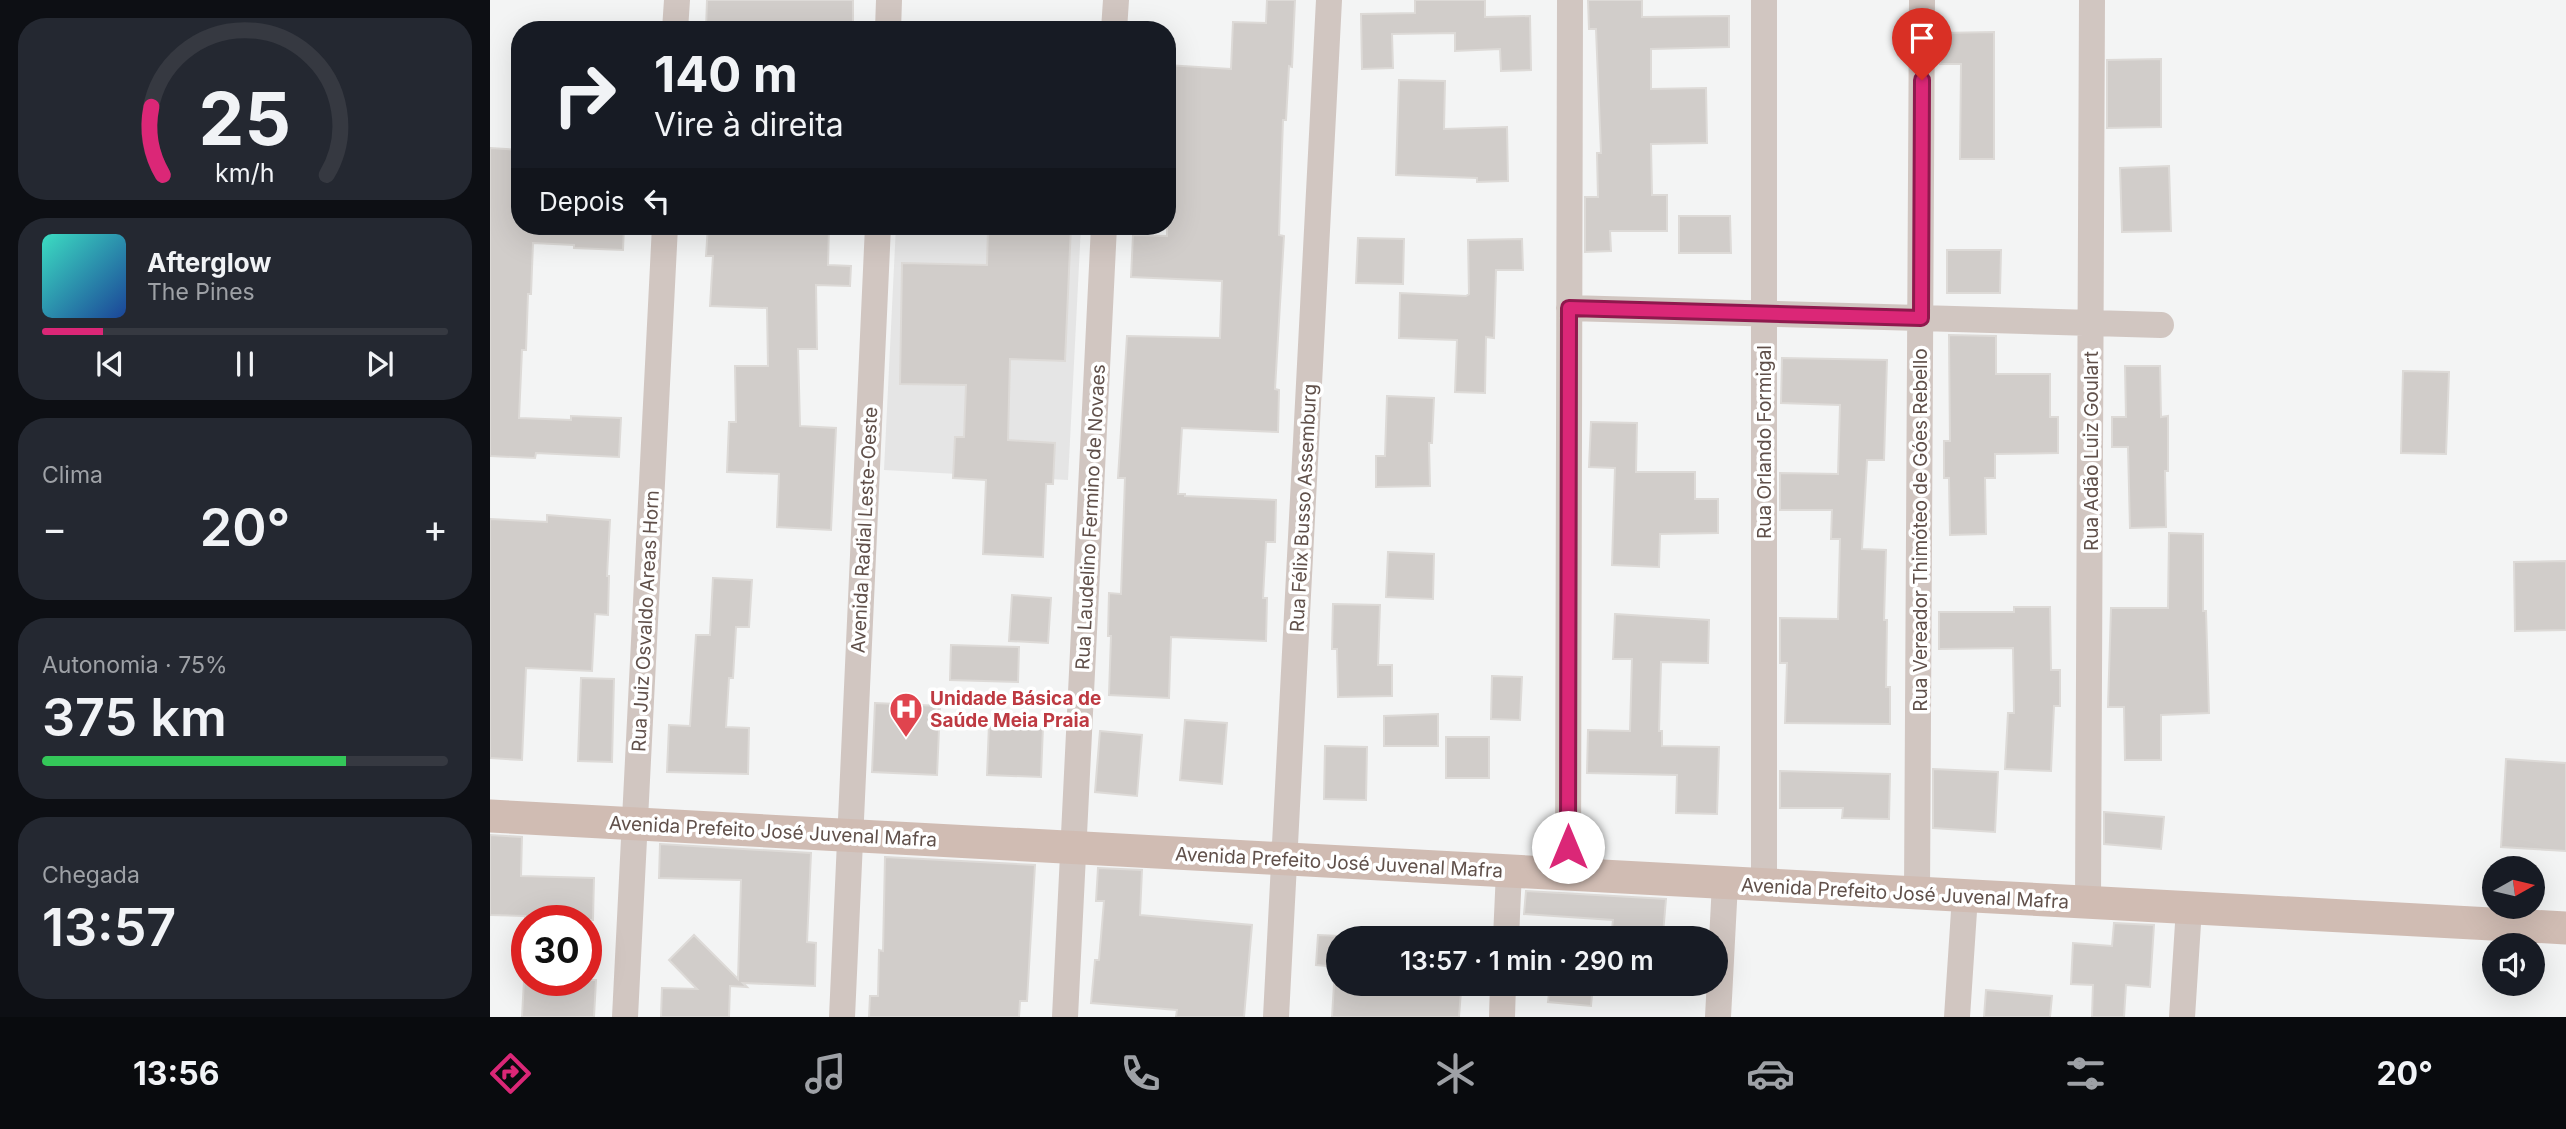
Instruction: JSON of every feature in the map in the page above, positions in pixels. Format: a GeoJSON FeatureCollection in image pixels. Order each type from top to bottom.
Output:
{"type":"FeatureCollection","features":[{"type":"Feature","properties":{"kind":"main road","name":"Avenida Prefeito José Juvenal Mafra"},"geometry":{"type":"LineString","coordinates":[[490,816],[2566,928]]}},
{"type":"Feature","properties":{"kind":"street"},"geometry":{"type":"LineString","coordinates":[[676,21],[677,0]]}},
{"type":"Feature","properties":{"kind":"street"},"geometry":{"type":"LineString","coordinates":[[888,21],[889,0]]}},
{"type":"Feature","properties":{"kind":"street"},"geometry":{"type":"LineString","coordinates":[[1115,21],[1116,0]]}},
{"type":"Feature","properties":{"kind":"street","name":"Rua Félix Busso Assemburg"},"geometry":{"type":"LineString","coordinates":[[1276,1017],[1329,0]]}},
{"type":"Feature","properties":{"kind":"street"},"geometry":{"type":"LineString","coordinates":[[1568,874],[1570,0]]}},
{"type":"Feature","properties":{"kind":"street","name":"Rua Orlando Formigal"},"geometry":{"type":"LineString","coordinates":[[1763,885],[1764,0]]}},
{"type":"Feature","properties":{"kind":"street","name":"Rua Vereador Thimóteo de Góes Rebello"},"geometry":{"type":"LineString","coordinates":[[1917,893],[1922,0]]}},
{"type":"Feature","properties":{"kind":"street","name":"Rua Adão Luiz Goulart"},"geometry":{"type":"LineString","coordinates":[[2088,902],[2092,0]]}},
{"type":"Feature","properties":{"kind":"street","name":"Rua Juiz Osvaldo Areas Horn"},"geometry":{"type":"LineString","coordinates":[[625,1017],[665,235]]}},
{"type":"Feature","properties":{"kind":"street","name":"Avenida Radial Leste-Oeste"},"geometry":{"type":"LineString","coordinates":[[842,1017],[878,235]]}},
{"type":"Feature","properties":{"kind":"street","name":"Rua Laudelino Fermino de Novaes"},"geometry":{"type":"LineString","coordinates":[[1065,1017],[1104,235]]}},
{"type":"Feature","properties":{"kind":"street"},"geometry":{"type":"LineString","coordinates":[[1569,308],[2161,326]]}},
{"type":"Feature","properties":{"kind":"street"},"geometry":{"type":"LineString","coordinates":[[1507,926],[1509,871]]}},
{"type":"Feature","properties":{"kind":"street"},"geometry":{"type":"LineString","coordinates":[[1718,1017],[1725,883]]}},
{"type":"Feature","properties":{"kind":"street"},"geometry":{"type":"LineString","coordinates":[[1957,1017],[1965,896]]}},
{"type":"Feature","properties":{"kind":"street"},"geometry":{"type":"LineString","coordinates":[[2182,1017],[2189,908]]}},
{"type":"Feature","properties":{"kind":"street"},"geometry":{"type":"LineString","coordinates":[[1502,1017],[1503,996]]}},
{"type":"Feature","properties":{"kind":"shaded area"},"geometry":{"type":"Polygon","coordinates":[[[896,235],[1081,235],[1068,480],[884,470],[896,235]]]}},
{"type":"Feature","properties":{"kind":"building"},"geometry":{"type":"Polygon","coordinates":[[[707,0],[853,0],[853,21],[706,21],[707,0]]]}},
{"type":"Feature","properties":{"kind":"building"},"geometry":{"type":"Polygon","coordinates":[[[1267,0],[1295,0],[1292,67],[1289,66],[1286,120],[1283,120],[1279,235],[1284,236],[1275,389],[1279,390],[1278,432],[1182,428],[1178,494],[1276,500],[1275,542],[1266,542],[1263,598],[1267,598],[1266,641],[1171,637],[1169,698],[1109,695],[1109,593],[1121,594],[1125,478],[1118,478],[1127,336],[1220,338],[1222,281],[1131,277],[1133,235],[1176,235],[1176,66],[1231,69],[1233,22],[1266,23],[1267,0]]]}},
{"type":"Feature","properties":{"kind":"building"},"geometry":{"type":"Polygon","coordinates":[[[1415,0],[1485,0],[1485,17],[1530,16],[1531,70],[1501,71],[1500,49],[1455,51],[1455,33],[1392,34],[1393,68],[1362,69],[1361,14],[1415,13],[1415,0]]]}},
{"type":"Feature","properties":{"kind":"building"},"geometry":{"type":"Polygon","coordinates":[[[1588,0],[1642,0],[1642,17],[1729,16],[1729,47],[1651,49],[1651,89],[1706,88],[1707,143],[1651,144],[1652,195],[1667,195],[1667,231],[1610,231],[1611,251],[1585,252],[1585,197],[1598,197],[1597,153],[1601,153],[1596,29],[1589,29],[1588,0]]]}},
{"type":"Feature","properties":{"kind":"building"},"geometry":{"type":"Polygon","coordinates":[[[1994,32],[1994,159],[1960,159],[1961,64],[1940,64],[1940,33],[1994,32]]]}},
{"type":"Feature","properties":{"kind":"building"},"geometry":{"type":"Polygon","coordinates":[[[2161,59],[2161,127],[2107,128],[2107,60],[2161,59]]]}},
{"type":"Feature","properties":{"kind":"building"},"geometry":{"type":"Polygon","coordinates":[[[1399,80],[1445,81],[1444,129],[1507,127],[1508,181],[1477,182],[1477,178],[1396,175],[1399,80]]]}},
{"type":"Feature","properties":{"kind":"building"},"geometry":{"type":"Polygon","coordinates":[[[490,148],[511,149],[511,235],[624,235],[623,250],[533,243],[526,350],[522,350],[519,418],[621,418],[619,457],[536,453],[535,458],[490,456],[490,148]]]}},
{"type":"Feature","properties":{"kind":"building"},"geometry":{"type":"Polygon","coordinates":[[[2169,166],[2171,231],[2122,232],[2120,168],[2169,166]]]}},
{"type":"Feature","properties":{"kind":"building"},"geometry":{"type":"Polygon","coordinates":[[[1679,216],[1730,216],[1731,253],[1679,253],[1679,216]]]}},
{"type":"Feature","properties":{"kind":"building"},"geometry":{"type":"Polygon","coordinates":[[[707,235],[829,235],[828,265],[851,266],[850,286],[816,285],[817,349],[798,349],[800,426],[836,428],[831,530],[777,527],[779,474],[727,472],[729,422],[736,422],[735,366],[768,366],[767,308],[710,306],[713,256],[706,256],[707,235]]]}},
{"type":"Feature","properties":{"kind":"building"},"geometry":{"type":"Polygon","coordinates":[[[988,235],[1071,235],[1065,361],[1010,359],[1008,440],[1055,443],[1053,484],[1046,484],[1043,557],[983,554],[986,480],[953,478],[955,437],[964,437],[966,385],[900,384],[902,263],[987,265],[988,235]]]}},
{"type":"Feature","properties":{"kind":"building"},"geometry":{"type":"Polygon","coordinates":[[[1358,238],[1404,239],[1403,284],[1356,283],[1358,238]]]}},
{"type":"Feature","properties":{"kind":"building"},"geometry":{"type":"Polygon","coordinates":[[[1522,239],[1523,270],[1496,270],[1494,338],[1486,337],[1485,393],[1455,392],[1457,340],[1399,338],[1400,293],[1466,296],[1469,294],[1468,240],[1522,239]]]}},
{"type":"Feature","properties":{"kind":"building"},"geometry":{"type":"Polygon","coordinates":[[[1947,250],[2001,250],[2000,293],[1947,293],[1947,250]]]}},
{"type":"Feature","properties":{"kind":"building"},"geometry":{"type":"Polygon","coordinates":[[[1949,335],[1996,336],[1996,374],[2050,374],[2050,417],[2058,417],[2058,453],[1995,454],[1995,478],[1985,478],[1986,534],[1950,535],[1949,478],[1944,478],[1944,441],[1950,441],[1949,335]]]}},
{"type":"Feature","properties":{"kind":"building"},"geometry":{"type":"Polygon","coordinates":[[[1782,358],[1887,360],[1884,460],[1867,460],[1862,549],[1886,550],[1884,620],[1887,620],[1886,687],[1890,687],[1890,724],[1785,723],[1787,663],[1780,663],[1780,618],[1838,619],[1840,539],[1831,539],[1832,510],[1780,510],[1780,473],[1838,474],[1840,405],[1781,403],[1782,358]]]}},
{"type":"Feature","properties":{"kind":"building"},"geometry":{"type":"Polygon","coordinates":[[[2125,366],[2160,366],[2161,417],[2168,416],[2166,527],[2130,528],[2128,447],[2112,447],[2112,417],[2126,417],[2125,366]]]}},
{"type":"Feature","properties":{"kind":"building"},"geometry":{"type":"Polygon","coordinates":[[[2403,371],[2449,372],[2446,454],[2401,453],[2403,371]]]}},
{"type":"Feature","properties":{"kind":"building"},"geometry":{"type":"Polygon","coordinates":[[[1387,396],[1434,398],[1432,443],[1429,443],[1430,486],[1376,487],[1376,456],[1385,456],[1387,396]]]}},
{"type":"Feature","properties":{"kind":"building"},"geometry":{"type":"Polygon","coordinates":[[[1591,422],[1637,423],[1636,472],[1695,472],[1695,499],[1718,499],[1718,533],[1660,534],[1659,567],[1612,565],[1615,468],[1589,467],[1591,422]]]}},
{"type":"Feature","properties":{"kind":"building"},"geometry":{"type":"Polygon","coordinates":[[[547,515],[610,520],[608,615],[595,614],[592,671],[526,668],[522,760],[490,758],[490,519],[547,522],[547,515]]]}},
{"type":"Feature","properties":{"kind":"building"},"geometry":{"type":"Polygon","coordinates":[[[2169,533],[2203,534],[2203,611],[2206,611],[2209,713],[2161,715],[2161,760],[2125,760],[2124,707],[2108,707],[2111,608],[2168,608],[2169,533]]]}},
{"type":"Feature","properties":{"kind":"building"},"geometry":{"type":"Polygon","coordinates":[[[1388,552],[1434,554],[1433,599],[1386,597],[1388,552]]]}},
{"type":"Feature","properties":{"kind":"building"},"geometry":{"type":"Polygon","coordinates":[[[2566,561],[2566,630],[2515,631],[2514,562],[2566,561]]]}},
{"type":"Feature","properties":{"kind":"building"},"geometry":{"type":"Polygon","coordinates":[[[713,578],[752,580],[749,627],[736,627],[726,727],[749,728],[748,774],[667,772],[669,725],[690,726],[696,635],[710,635],[713,578]]]}},
{"type":"Feature","properties":{"kind":"building"},"geometry":{"type":"Polygon","coordinates":[[[1012,595],[1051,598],[1048,643],[1009,641],[1012,595]]]}},
{"type":"Feature","properties":{"kind":"building"},"geometry":{"type":"Polygon","coordinates":[[[1333,604],[1380,605],[1378,665],[1392,665],[1392,696],[1338,697],[1337,649],[1332,649],[1333,604]]]}},
{"type":"Feature","properties":{"kind":"building"},"geometry":{"type":"Polygon","coordinates":[[[2014,607],[2050,607],[2051,670],[2060,670],[2060,706],[2054,706],[2051,771],[2005,769],[2008,713],[2014,713],[2013,648],[1939,649],[1939,612],[2014,612],[2014,607]]]}},
{"type":"Feature","properties":{"kind":"building"},"geometry":{"type":"Polygon","coordinates":[[[1615,614],[1709,620],[1708,663],[1661,662],[1659,731],[1662,731],[1662,746],[1719,747],[1717,814],[1676,813],[1677,775],[1587,773],[1588,730],[1630,731],[1632,659],[1613,659],[1615,614]]]}},
{"type":"Feature","properties":{"kind":"building"},"geometry":{"type":"Polygon","coordinates":[[[951,645],[1019,647],[1018,682],[950,680],[951,645]]]}},
{"type":"Feature","properties":{"kind":"building"},"geometry":{"type":"Polygon","coordinates":[[[1492,676],[1522,677],[1520,720],[1491,719],[1492,676]]]}},
{"type":"Feature","properties":{"kind":"building"},"geometry":{"type":"Polygon","coordinates":[[[581,678],[614,679],[612,762],[578,761],[581,678]]]}},
{"type":"Feature","properties":{"kind":"building","name":"Unidade Básica de Saúde Meia Praia"},"geometry":{"type":"Polygon","coordinates":[[[875,703],[940,706],[937,775],[872,772],[875,703]]]}},
{"type":"Feature","properties":{"kind":"building"},"geometry":{"type":"Polygon","coordinates":[[[1438,714],[1438,746],[1384,746],[1384,716],[1438,714]]]}},
{"type":"Feature","properties":{"kind":"building"},"geometry":{"type":"Polygon","coordinates":[[[1185,720],[1227,723],[1222,784],[1180,780],[1185,720]]]}},
{"type":"Feature","properties":{"kind":"building"},"geometry":{"type":"Polygon","coordinates":[[[989,724],[1043,726],[1041,777],[987,775],[989,724]]]}},
{"type":"Feature","properties":{"kind":"building"},"geometry":{"type":"Polygon","coordinates":[[[1100,731],[1142,735],[1137,796],[1095,792],[1100,731]]]}},
{"type":"Feature","properties":{"kind":"building"},"geometry":{"type":"Polygon","coordinates":[[[1446,737],[1489,737],[1489,778],[1446,778],[1446,737]]]}},
{"type":"Feature","properties":{"kind":"building"},"geometry":{"type":"Polygon","coordinates":[[[1325,746],[1367,747],[1366,800],[1324,799],[1325,746]]]}},
{"type":"Feature","properties":{"kind":"building"},"geometry":{"type":"Polygon","coordinates":[[[2506,759],[2566,763],[2566,851],[2501,847],[2506,759]]]}},
{"type":"Feature","properties":{"kind":"building"},"geometry":{"type":"Polygon","coordinates":[[[1933,769],[1998,772],[1995,832],[1933,828],[1933,769]]]}},
{"type":"Feature","properties":{"kind":"building"},"geometry":{"type":"Polygon","coordinates":[[[1780,771],[1890,774],[1889,819],[1842,818],[1843,808],[1780,808],[1780,771]]]}},
{"type":"Feature","properties":{"kind":"building"},"geometry":{"type":"Polygon","coordinates":[[[2104,812],[2164,817],[2161,849],[2104,844],[2104,812]]]}},
{"type":"Feature","properties":{"kind":"building"},"geometry":{"type":"Polygon","coordinates":[[[490,835],[522,837],[521,876],[594,878],[593,905],[511,905],[511,916],[490,915],[490,835]]]}},
{"type":"Feature","properties":{"kind":"building"},"geometry":{"type":"Polygon","coordinates":[[[660,844],[811,853],[807,942],[816,943],[815,986],[743,983],[747,987],[730,986],[729,1017],[661,1017],[662,988],[697,989],[669,960],[694,935],[738,979],[741,880],[659,878],[660,844]]]}},
{"type":"Feature","properties":{"kind":"building"},"geometry":{"type":"Polygon","coordinates":[[[885,857],[1035,865],[1027,1001],[1020,1001],[1019,1017],[869,1017],[870,996],[878,996],[879,950],[883,951],[885,857]]]}},
{"type":"Feature","properties":{"kind":"building"},"geometry":{"type":"Polygon","coordinates":[[[1098,868],[1142,870],[1140,915],[1252,925],[1244,1017],[1176,1017],[1177,1010],[1091,1003],[1095,960],[1099,960],[1104,901],[1096,901],[1098,868]]]}},
{"type":"Feature","properties":{"kind":"building"},"geometry":{"type":"Polygon","coordinates":[[[1526,891],[1666,899],[1664,926],[1612,926],[1613,920],[1524,914],[1526,891]]]}},
{"type":"Feature","properties":{"kind":"building"},"geometry":{"type":"Polygon","coordinates":[[[2114,923],[2154,925],[2150,987],[2126,985],[2124,1017],[2092,1017],[2093,985],[2071,984],[2073,943],[2112,946],[2114,923]]]}},
{"type":"Feature","properties":{"kind":"building"},"geometry":{"type":"Polygon","coordinates":[[[1318,935],[1326,935],[1326,966],[1316,965],[1318,935]]]}},
{"type":"Feature","properties":{"kind":"building"},"geometry":{"type":"Polygon","coordinates":[[[1986,990],[2052,996],[2050,1017],[1984,1017],[1986,990]]]}},
{"type":"Feature","properties":{"kind":"building"},"geometry":{"type":"Polygon","coordinates":[[[523,996],[595,996],[594,1017],[522,1017],[523,996]]]}},
{"type":"Feature","properties":{"kind":"building"},"geometry":{"type":"Polygon","coordinates":[[[1333,996],[1461,996],[1459,1017],[1332,1017],[1333,996]]]}},
{"type":"Feature","properties":{"kind":"building"},"geometry":{"type":"Polygon","coordinates":[[[1549,996],[1592,996],[1591,1006],[1548,1002],[1549,996]]]}},
{"type":"Feature","properties":{"kind":"place","name":"Unidade Básica de Saúde Meia Praia"},"geometry":{"type":"Point","coordinates":[906,739]}},
{"type":"Feature","properties":{"kind":"route"},"geometry":{"type":"LineString","coordinates":[[1568,847],[1569,308],[1921,318],[1922,80]]}}]}
